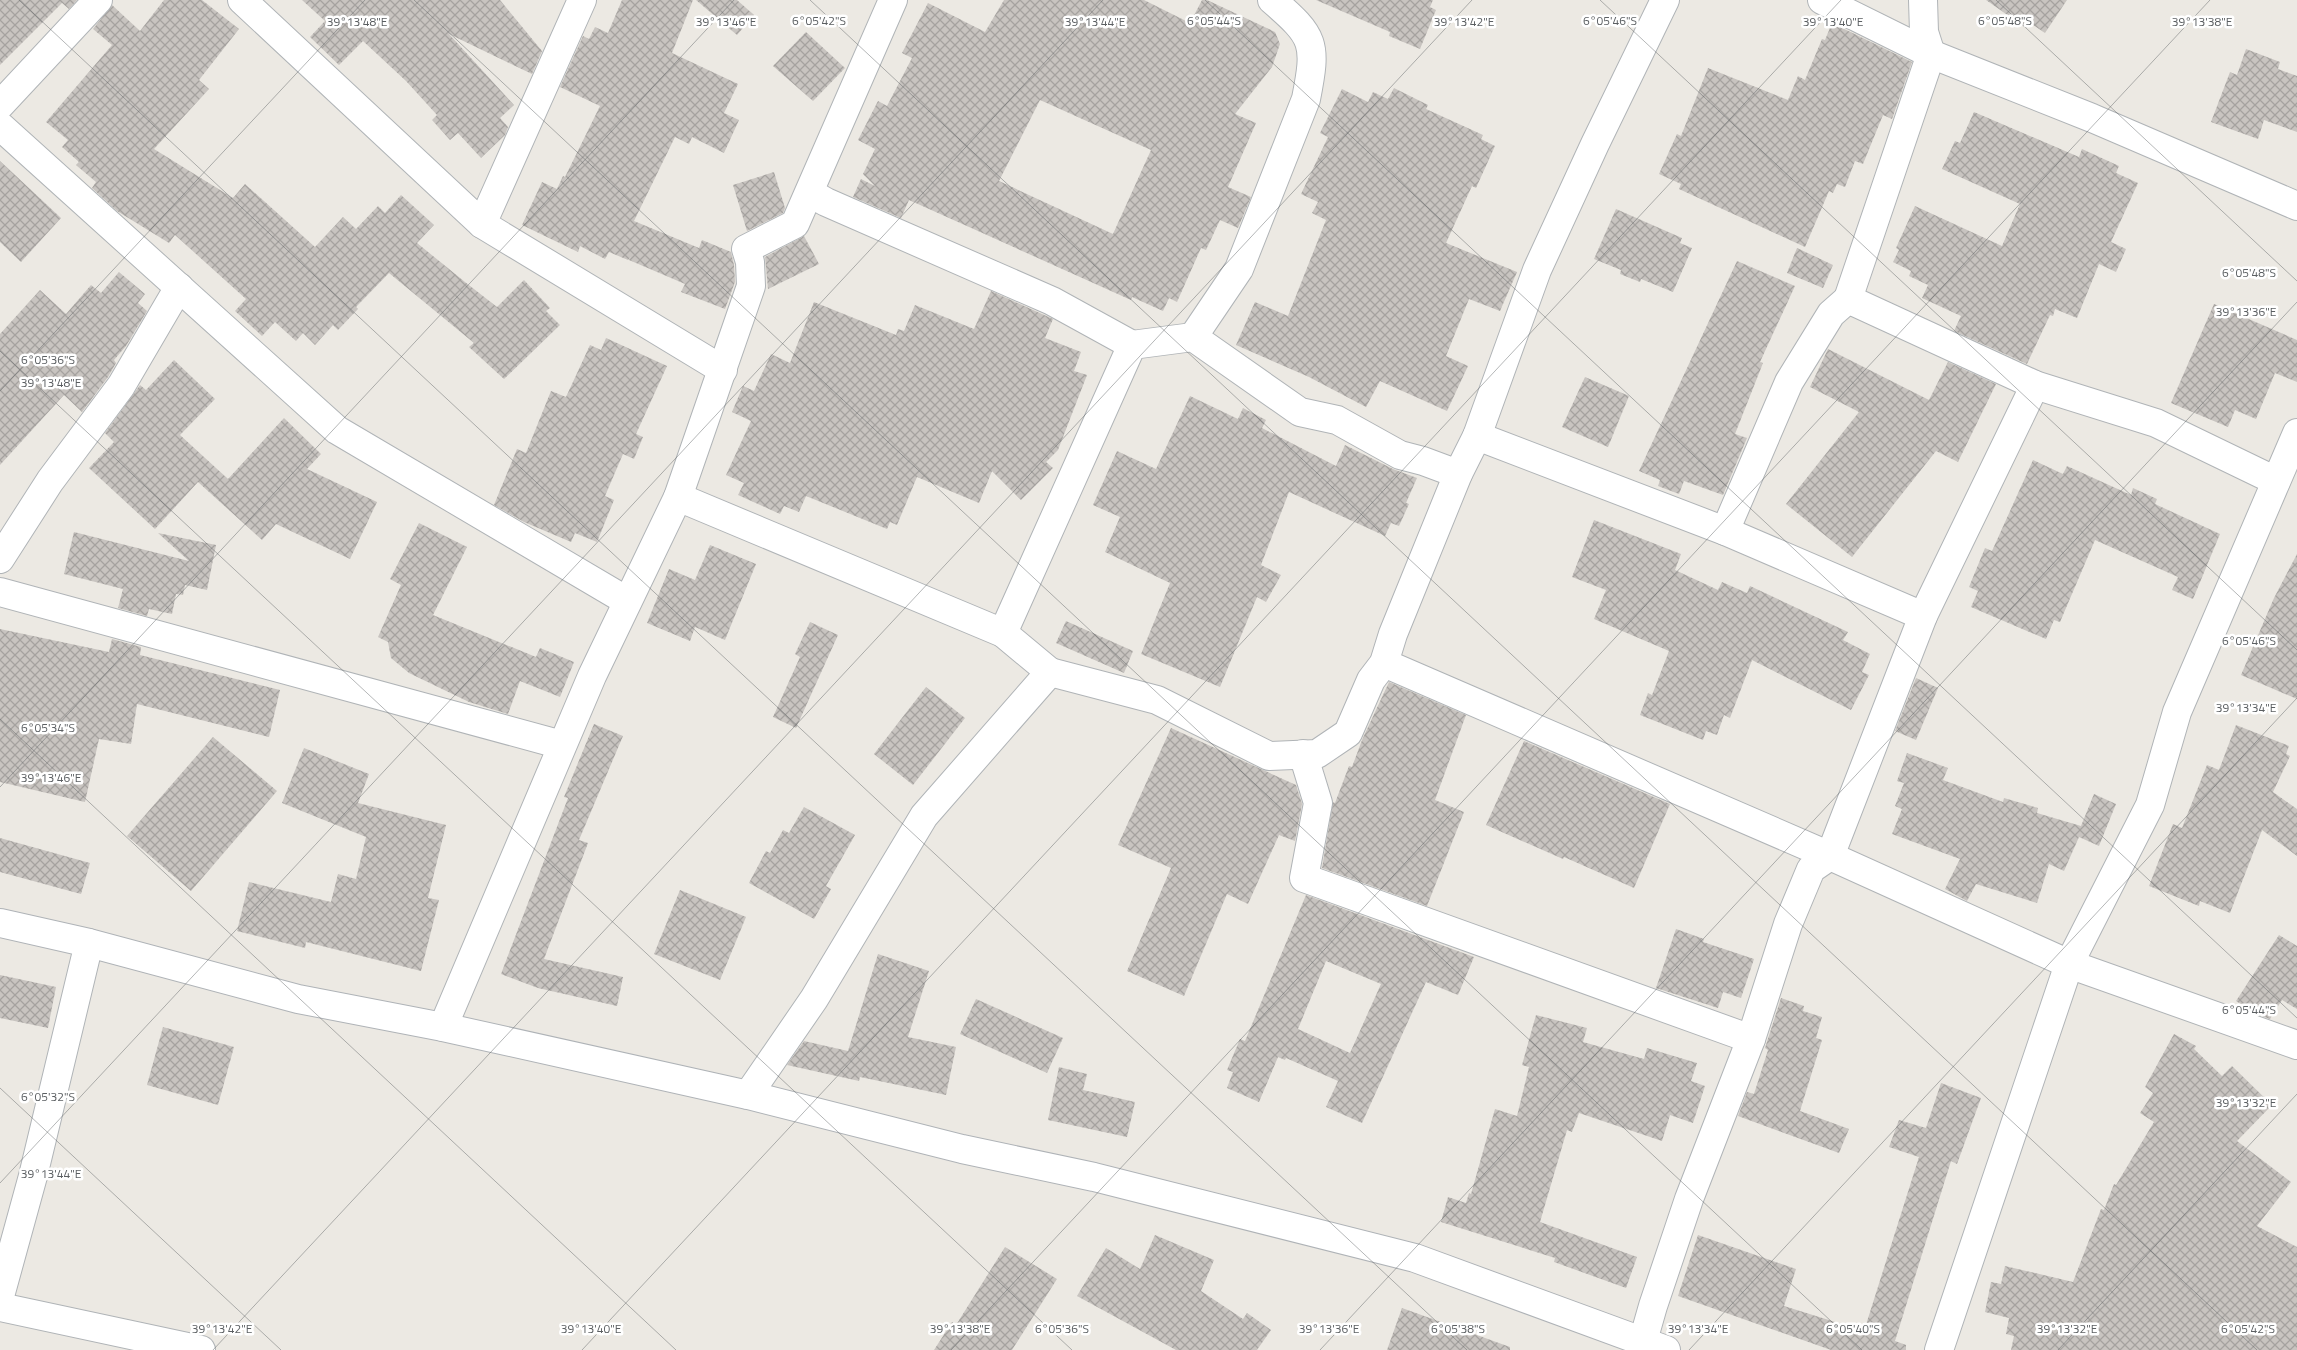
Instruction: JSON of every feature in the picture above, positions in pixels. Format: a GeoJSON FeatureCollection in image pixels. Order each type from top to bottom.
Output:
{"type":"FeatureCollection","features":[{"type":"Feature","properties":{"kind":"street"},"geometry":{"type":"LineString","coordinates":[[0,105],[98,0]]}},
{"type":"Feature","properties":{"kind":"street"},"geometry":{"type":"LineString","coordinates":[[242,0],[482,224],[723,370]]}},
{"type":"Feature","properties":{"kind":"street"},"geometry":{"type":"LineString","coordinates":[[482,224],[582,0]]}},
{"type":"Feature","properties":{"kind":"street"},"geometry":{"type":"LineString","coordinates":[[443,1027],[562,745],[627,601],[678,497],[751,286],[750,262],[746,249],[795,224],[893,0]]}},
{"type":"Feature","properties":{"kind":"street"},"geometry":{"type":"LineString","coordinates":[[1193,337],[1238,269],[1306,99],[1312,70],[1311,43],[1299,24],[1272,0]]}},
{"type":"Feature","properties":{"kind":"street"},"geometry":{"type":"LineString","coordinates":[[678,497],[1003,634],[1050,672],[1157,700],[1269,756],[1316,754],[1348,732],[1371,680],[1384,663],[1393,634],[1458,474],[1477,436],[1537,270],[1595,144],[1665,0]]}},
{"type":"Feature","properties":{"kind":"street"},"geometry":{"type":"LineString","coordinates":[[1822,0],[1931,54],[2092,118],[2297,206]]}},
{"type":"Feature","properties":{"kind":"street"},"geometry":{"type":"LineString","coordinates":[[1725,531],[1790,382],[1831,314],[1848,299],[1931,54],[1924,32],[1923,0]]}},
{"type":"Feature","properties":{"kind":"street"},"geometry":{"type":"LineString","coordinates":[[0,126],[337,430],[627,601]]}},
{"type":"Feature","properties":{"kind":"street"},"geometry":{"type":"LineString","coordinates":[[810,193],[826,202],[1052,301],[1132,345],[1193,337],[1300,412],[1337,420],[1400,455],[1458,474]]}},
{"type":"Feature","properties":{"kind":"street"},"geometry":{"type":"LineString","coordinates":[[0,559],[50,481],[121,386],[179,287]]}},
{"type":"Feature","properties":{"kind":"street"},"geometry":{"type":"LineString","coordinates":[[1848,299],[2035,385],[2156,423],[2276,482]]}},
{"type":"Feature","properties":{"kind":"street"},"geometry":{"type":"LineString","coordinates":[[1003,634],[1132,345]]}},
{"type":"Feature","properties":{"kind":"street"},"geometry":{"type":"LineString","coordinates":[[0,923],[89,942],[298,999],[443,1027],[748,1095],[962,1149],[1094,1177],[1415,1258],[1640,1344],[1689,1199],[1750,1039],[1788,924],[1811,869],[1830,856],[1923,616],[2035,385]]}},
{"type":"Feature","properties":{"kind":"street"},"geometry":{"type":"LineString","coordinates":[[1939,1350],[2069,964],[2150,805],[2177,712],[2297,433]]}},
{"type":"Feature","properties":{"kind":"street"},"geometry":{"type":"LineString","coordinates":[[1477,436],[1725,531],[1923,616]]}},
{"type":"Feature","properties":{"kind":"street"},"geometry":{"type":"LineString","coordinates":[[0,592],[562,745]]}},
{"type":"Feature","properties":{"kind":"street"},"geometry":{"type":"LineString","coordinates":[[1384,663],[1830,856],[2069,964],[2297,1044]]}},
{"type":"Feature","properties":{"kind":"street"},"geometry":{"type":"LineString","coordinates":[[748,1095],[814,999],[924,816],[1050,672]]}},
{"type":"Feature","properties":{"kind":"street"},"geometry":{"type":"LineString","coordinates":[[1303,754],[1318,803],[1304,878],[1750,1039]]}},
{"type":"Feature","properties":{"kind":"street"},"geometry":{"type":"LineString","coordinates":[[0,1296],[7,1247],[89,942]]}},
{"type":"Feature","properties":{"kind":"street"},"geometry":{"type":"LineString","coordinates":[[0,1307],[201,1350]]}},
{"type":"Feature","properties":{"kind":"building"},"geometry":{"type":"Polygon","coordinates":[[[0,0],[77,0],[69,9],[62,3],[0,65],[0,0]]]}},
{"type":"Feature","properties":{"kind":"building"},"geometry":{"type":"Polygon","coordinates":[[[164,0],[202,0],[239,29],[199,80],[209,89],[154,149],[233,198],[245,184],[315,247],[343,217],[356,229],[378,206],[385,213],[401,195],[434,225],[417,243],[497,307],[524,280],[550,308],[546,311],[560,325],[504,379],[469,347],[474,343],[389,273],[356,307],[358,309],[338,330],[333,325],[315,345],[303,333],[296,341],[275,322],[262,336],[235,311],[246,299],[175,235],[169,243],[117,211],[92,188],[96,182],[76,165],[79,162],[62,147],[68,140],[46,122],[112,45],[93,29],[112,5],[140,31],[164,0]]]}},
{"type":"Feature","properties":{"kind":"building"},"geometry":{"type":"Polygon","coordinates":[[[302,0],[500,0],[542,51],[532,74],[449,34],[514,105],[500,118],[508,127],[505,135],[481,158],[458,133],[450,140],[432,120],[437,115],[406,81],[363,41],[339,65],[310,37],[325,21],[302,0]]]}},
{"type":"Feature","properties":{"kind":"building"},"geometry":{"type":"Polygon","coordinates":[[[622,0],[693,0],[672,53],[738,84],[724,113],[739,120],[724,153],[692,137],[689,144],[675,137],[634,221],[699,248],[702,240],[731,252],[735,282],[725,309],[681,292],[685,284],[629,260],[631,257],[628,260],[609,252],[605,259],[580,246],[578,252],[522,225],[542,182],[557,189],[563,176],[565,177],[600,106],[560,87],[583,36],[589,39],[595,27],[608,33],[622,0]]]}},
{"type":"Feature","properties":{"kind":"building"},"geometry":{"type":"Polygon","coordinates":[[[696,0],[737,0],[754,15],[737,35],[696,0]]]}},
{"type":"Feature","properties":{"kind":"building"},"geometry":{"type":"Polygon","coordinates":[[[1004,0],[1144,0],[1190,23],[1202,0],[1207,0],[1275,32],[1280,44],[1272,67],[1235,114],[1256,123],[1228,187],[1251,197],[1238,228],[1220,220],[1206,250],[1201,248],[1177,302],[1169,298],[1163,311],[1132,297],[1131,300],[909,200],[901,218],[853,197],[861,179],[875,186],[863,174],[875,149],[858,140],[878,101],[887,106],[912,58],[902,53],[928,3],[985,32],[1004,0]],[[1040,100],[999,181],[1113,234],[1151,150],[1040,100]]]}},
{"type":"Feature","properties":{"kind":"building"},"geometry":{"type":"Polygon","coordinates":[[[1316,0],[1433,0],[1430,7],[1436,10],[1420,49],[1389,36],[1390,32],[1316,0]]]}},
{"type":"Feature","properties":{"kind":"building"},"geometry":{"type":"Polygon","coordinates":[[[1986,0],[2067,0],[2045,33],[2030,23],[2026,28],[1986,0]]]}},
{"type":"Feature","properties":{"kind":"building"},"geometry":{"type":"Polygon","coordinates":[[[1832,23],[1912,62],[1892,119],[1883,115],[1863,164],[1855,161],[1845,187],[1837,184],[1833,193],[1829,191],[1805,247],[1679,189],[1681,184],[1659,174],[1677,134],[1681,136],[1708,68],[1788,100],[1798,76],[1805,80],[1822,39],[1825,40],[1832,23]]]}},
{"type":"Feature","properties":{"kind":"building"},"geometry":{"type":"Polygon","coordinates":[[[806,32],[845,68],[813,101],[773,66],[806,32]]]}},
{"type":"Feature","properties":{"kind":"building"},"geometry":{"type":"Polygon","coordinates":[[[2246,49],[2280,62],[2278,69],[2297,76],[2297,132],[2264,120],[2258,139],[2211,122],[2230,72],[2237,75],[2246,49]]]}},
{"type":"Feature","properties":{"kind":"building"},"geometry":{"type":"Polygon","coordinates":[[[1394,88],[1428,105],[1426,109],[1483,135],[1481,139],[1495,146],[1476,188],[1472,186],[1446,243],[1517,272],[1500,311],[1469,299],[1446,356],[1468,366],[1447,411],[1380,381],[1366,407],[1309,377],[1236,345],[1255,302],[1288,316],[1326,220],[1312,213],[1318,202],[1301,194],[1328,137],[1320,133],[1342,89],[1368,102],[1373,92],[1388,99],[1394,88]]]}},
{"type":"Feature","properties":{"kind":"building"},"geometry":{"type":"Polygon","coordinates":[[[1974,112],[2079,157],[2082,149],[2119,166],[2116,173],[2138,183],[2111,242],[2126,249],[2116,272],[2099,264],[2077,318],[2055,309],[2053,316],[2050,315],[2027,364],[1954,331],[1961,316],[1922,298],[1928,285],[1909,276],[1911,271],[1893,262],[1899,250],[1896,248],[1915,206],[2002,246],[2020,204],[1942,169],[1955,141],[1960,143],[1974,112]]]}},
{"type":"Feature","properties":{"kind":"building"},"geometry":{"type":"Polygon","coordinates":[[[0,161],[61,218],[21,262],[0,242],[0,161]]]}},
{"type":"Feature","properties":{"kind":"building"},"geometry":{"type":"Polygon","coordinates":[[[774,172],[785,208],[783,213],[747,231],[733,185],[774,172]]]}},
{"type":"Feature","properties":{"kind":"building"},"geometry":{"type":"Polygon","coordinates":[[[1616,209],[1682,238],[1680,243],[1692,248],[1673,292],[1641,279],[1640,282],[1620,274],[1621,270],[1594,259],[1616,209]]]}},
{"type":"Feature","properties":{"kind":"building"},"geometry":{"type":"Polygon","coordinates":[[[804,236],[819,264],[768,289],[765,257],[804,236]]]}},
{"type":"Feature","properties":{"kind":"building"},"geometry":{"type":"Polygon","coordinates":[[[1797,248],[1833,265],[1823,288],[1787,273],[1797,248]]]}},
{"type":"Feature","properties":{"kind":"building"},"geometry":{"type":"Polygon","coordinates":[[[1737,261],[1795,286],[1760,362],[1763,363],[1735,434],[1747,438],[1723,495],[1684,481],[1679,494],[1658,486],[1660,480],[1639,471],[1737,261]]]}},
{"type":"Feature","properties":{"kind":"building"},"geometry":{"type":"Polygon","coordinates":[[[119,272],[145,294],[138,303],[147,311],[126,346],[114,360],[116,363],[108,377],[82,412],[64,395],[0,465],[0,334],[40,290],[66,314],[91,285],[101,293],[119,272]]]}},
{"type":"Feature","properties":{"kind":"building"},"geometry":{"type":"Polygon","coordinates":[[[991,291],[1053,319],[1045,338],[1081,352],[1074,371],[1087,375],[1058,450],[1046,462],[1053,468],[1021,500],[992,471],[979,503],[917,477],[897,525],[890,522],[887,529],[806,496],[799,512],[784,506],[780,514],[738,495],[744,483],[726,475],[751,421],[732,412],[743,386],[754,391],[771,354],[790,363],[814,302],[896,335],[898,329],[904,331],[915,305],[974,329],[991,291]]]}},
{"type":"Feature","properties":{"kind":"building"},"geometry":{"type":"Polygon","coordinates":[[[2214,304],[2297,340],[2297,382],[2275,373],[2256,419],[2235,410],[2228,427],[2171,403],[2214,304]]]}},
{"type":"Feature","properties":{"kind":"building"},"geometry":{"type":"Polygon","coordinates":[[[606,338],[667,366],[636,434],[643,437],[634,459],[623,454],[605,496],[614,500],[597,542],[575,533],[571,542],[524,522],[494,505],[517,449],[526,453],[551,391],[566,397],[590,345],[601,350],[606,338]]]}},
{"type":"Feature","properties":{"kind":"building"},"geometry":{"type":"Polygon","coordinates":[[[1828,349],[1929,400],[1948,362],[1996,384],[1958,462],[1936,451],[1852,557],[1786,504],[1859,412],[1810,387],[1828,349]]]}},
{"type":"Feature","properties":{"kind":"building"},"geometry":{"type":"Polygon","coordinates":[[[174,360],[215,399],[180,435],[228,479],[284,418],[321,454],[307,469],[377,502],[350,559],[276,524],[262,540],[198,482],[155,529],[89,468],[114,442],[105,433],[140,385],[146,390],[174,360]]]}},
{"type":"Feature","properties":{"kind":"building"},"geometry":{"type":"Polygon","coordinates":[[[1585,377],[1629,396],[1608,447],[1562,427],[1585,377]]]}},
{"type":"Feature","properties":{"kind":"building"},"geometry":{"type":"Polygon","coordinates":[[[1190,396],[1238,419],[1243,408],[1266,420],[1262,428],[1336,466],[1345,445],[1393,469],[1417,478],[1406,503],[1409,504],[1399,526],[1391,523],[1385,536],[1289,492],[1261,565],[1281,575],[1266,602],[1257,597],[1220,687],[1141,654],[1170,583],[1105,552],[1120,517],[1093,505],[1117,451],[1156,469],[1190,396]]]}},
{"type":"Feature","properties":{"kind":"building"},"geometry":{"type":"Polygon","coordinates":[[[2033,460],[2063,474],[2067,466],[2131,495],[2133,488],[2157,499],[2155,504],[2220,534],[2193,599],[2172,590],[2178,577],[2095,540],[2060,622],[2054,620],[2046,639],[1971,607],[1978,591],[1969,587],[1985,548],[1992,551],[2033,460]]]}},
{"type":"Feature","properties":{"kind":"building"},"geometry":{"type":"Polygon","coordinates":[[[1594,520],[1681,554],[1675,570],[1718,590],[1722,582],[1747,593],[1750,586],[1848,632],[1843,640],[1870,654],[1862,672],[1869,675],[1851,710],[1752,660],[1730,718],[1724,715],[1717,735],[1706,731],[1703,740],[1640,715],[1648,693],[1652,695],[1669,651],[1594,619],[1606,590],[1572,577],[1594,520]]]}},
{"type":"Feature","properties":{"kind":"building"},"geometry":{"type":"Polygon","coordinates":[[[419,523],[467,547],[433,615],[536,657],[540,648],[574,662],[560,697],[520,681],[508,714],[469,702],[409,673],[391,658],[388,642],[378,637],[401,585],[390,579],[419,523]]]}},
{"type":"Feature","properties":{"kind":"building"},"geometry":{"type":"Polygon","coordinates":[[[74,532],[189,561],[158,533],[216,545],[207,590],[185,585],[183,595],[176,594],[172,614],[149,609],[147,616],[118,608],[123,589],[64,574],[74,532]]]}},
{"type":"Feature","properties":{"kind":"building"},"geometry":{"type":"Polygon","coordinates":[[[710,545],[756,564],[725,640],[695,627],[690,641],[647,623],[669,569],[695,580],[710,545]]]}},
{"type":"Feature","properties":{"kind":"building"},"geometry":{"type":"Polygon","coordinates":[[[2297,554],[2297,699],[2241,675],[2274,598],[2297,554]]]}},
{"type":"Feature","properties":{"kind":"building"},"geometry":{"type":"Polygon","coordinates":[[[1066,621],[1133,651],[1124,673],[1056,643],[1066,621]]]}},
{"type":"Feature","properties":{"kind":"building"},"geometry":{"type":"Polygon","coordinates":[[[810,622],[838,635],[796,728],[773,717],[800,657],[795,654],[810,622]]]}},
{"type":"Feature","properties":{"kind":"building"},"geometry":{"type":"Polygon","coordinates":[[[0,629],[109,652],[112,639],[141,647],[140,655],[280,690],[269,737],[137,704],[131,744],[99,739],[85,802],[0,782],[0,629]]]}},
{"type":"Feature","properties":{"kind":"building"},"geometry":{"type":"Polygon","coordinates":[[[1916,678],[1938,688],[1916,740],[1895,731],[1916,678]]]}},
{"type":"Feature","properties":{"kind":"building"},"geometry":{"type":"Polygon","coordinates":[[[1389,682],[1466,715],[1435,800],[1464,812],[1427,906],[1322,868],[1333,802],[1335,803],[1349,766],[1352,767],[1362,740],[1389,682]]]}},
{"type":"Feature","properties":{"kind":"building"},"geometry":{"type":"Polygon","coordinates":[[[926,687],[965,718],[913,785],[874,754],[926,687]]]}},
{"type":"Feature","properties":{"kind":"building"},"geometry":{"type":"Polygon","coordinates":[[[594,724],[623,736],[579,840],[588,843],[544,959],[623,977],[617,1006],[538,988],[501,974],[568,798],[564,797],[594,724]]]}},
{"type":"Feature","properties":{"kind":"building"},"geometry":{"type":"Polygon","coordinates":[[[2236,725],[2289,746],[2286,754],[2290,756],[2273,792],[2297,809],[2297,856],[2262,830],[2230,913],[2200,901],[2199,906],[2149,886],[2173,824],[2182,828],[2207,765],[2219,770],[2236,725]]]}},
{"type":"Feature","properties":{"kind":"building"},"geometry":{"type":"Polygon","coordinates":[[[1171,728],[1296,785],[1302,804],[1295,841],[1279,835],[1248,904],[1227,894],[1184,996],[1127,971],[1171,868],[1118,845],[1171,728]]]}},
{"type":"Feature","properties":{"kind":"building"},"geometry":{"type":"Polygon","coordinates":[[[213,737],[277,791],[191,891],[127,836],[213,737]]]}},
{"type":"Feature","properties":{"kind":"building"},"geometry":{"type":"Polygon","coordinates":[[[1524,741],[1670,804],[1634,888],[1486,825],[1524,741]]]}},
{"type":"Feature","properties":{"kind":"building"},"geometry":{"type":"Polygon","coordinates":[[[304,748],[369,774],[358,803],[446,825],[428,898],[439,900],[421,971],[306,942],[305,948],[237,931],[249,882],[331,902],[338,874],[356,879],[366,837],[282,803],[304,748]]]}},
{"type":"Feature","properties":{"kind":"building"},"geometry":{"type":"Polygon","coordinates":[[[1907,753],[1948,768],[1943,780],[2003,802],[2004,798],[2038,808],[2037,813],[2081,826],[2094,794],[2116,804],[2099,846],[2079,837],[2064,871],[2049,864],[2037,903],[1976,884],[1967,901],[1945,889],[1960,859],[1892,834],[1902,809],[1895,806],[1904,783],[1897,781],[1907,753]]]}},
{"type":"Feature","properties":{"kind":"building"},"geometry":{"type":"Polygon","coordinates":[[[804,807],[855,835],[826,886],[831,889],[814,919],[749,883],[766,851],[770,853],[783,830],[789,833],[804,807]]]}},
{"type":"Feature","properties":{"kind":"building"},"geometry":{"type":"Polygon","coordinates":[[[0,838],[90,863],[81,894],[0,872],[0,838]]]}},
{"type":"Feature","properties":{"kind":"building"},"geometry":{"type":"Polygon","coordinates":[[[680,890],[746,917],[720,980],[654,954],[680,890]]]}},
{"type":"Feature","properties":{"kind":"building"},"geometry":{"type":"Polygon","coordinates":[[[1306,895],[1474,957],[1458,995],[1426,982],[1362,1123],[1326,1107],[1338,1081],[1286,1058],[1285,1060],[1278,1057],[1259,1102],[1227,1088],[1233,1072],[1227,1070],[1240,1039],[1245,1041],[1306,895]],[[1326,961],[1298,1029],[1350,1053],[1381,984],[1326,961]]]}},
{"type":"Feature","properties":{"kind":"building"},"geometry":{"type":"Polygon","coordinates":[[[1676,929],[1704,939],[1703,942],[1754,959],[1741,998],[1723,992],[1718,1008],[1656,988],[1676,929]]]}},
{"type":"Feature","properties":{"kind":"building"},"geometry":{"type":"Polygon","coordinates":[[[2279,935],[2297,946],[2297,1009],[2282,1000],[2270,1019],[2255,1014],[2236,1001],[2279,935]]]}},
{"type":"Feature","properties":{"kind":"building"},"geometry":{"type":"Polygon","coordinates":[[[878,954],[929,971],[908,1037],[956,1047],[946,1095],[860,1077],[859,1081],[787,1065],[804,1041],[848,1051],[878,954]]]}},
{"type":"Feature","properties":{"kind":"building"},"geometry":{"type":"Polygon","coordinates":[[[0,975],[56,987],[48,1028],[0,1018],[0,975]]]}},
{"type":"Feature","properties":{"kind":"building"},"geometry":{"type":"Polygon","coordinates":[[[1781,998],[1804,1006],[1803,1011],[1822,1017],[1816,1038],[1822,1040],[1800,1111],[1849,1129],[1839,1153],[1738,1116],[1747,1092],[1754,1094],[1768,1050],[1765,1048],[1781,998]]]}},
{"type":"Feature","properties":{"kind":"building"},"geometry":{"type":"Polygon","coordinates":[[[976,999],[1063,1038],[1047,1073],[960,1034],[976,999]]]}},
{"type":"Feature","properties":{"kind":"building"},"geometry":{"type":"Polygon","coordinates":[[[1536,1015],[1587,1028],[1583,1042],[1644,1059],[1647,1048],[1697,1063],[1691,1081],[1705,1086],[1693,1123],[1670,1115],[1662,1141],[1579,1113],[1572,1132],[1567,1130],[1540,1222],[1637,1257],[1626,1288],[1554,1262],[1555,1258],[1441,1222],[1448,1197],[1466,1203],[1469,1193],[1471,1194],[1495,1109],[1517,1116],[1529,1067],[1522,1065],[1536,1015]]]}},
{"type":"Feature","properties":{"kind":"building"},"geometry":{"type":"Polygon","coordinates":[[[163,1027],[234,1047],[218,1105],[147,1085],[163,1027]]]}},
{"type":"Feature","properties":{"kind":"building"},"geometry":{"type":"Polygon","coordinates":[[[2174,1034],[2196,1046],[2194,1049],[2222,1076],[2232,1066],[2272,1105],[2237,1141],[2291,1182],[2257,1226],[2297,1247],[2297,1350],[2011,1350],[2014,1336],[2006,1334],[2009,1318],[1985,1312],[1991,1282],[2001,1284],[2005,1266],[2073,1282],[2101,1209],[2104,1210],[2114,1184],[2116,1185],[2154,1122],[2140,1113],[2153,1093],[2145,1087],[2174,1034]]]}},
{"type":"Feature","properties":{"kind":"building"},"geometry":{"type":"Polygon","coordinates":[[[1059,1067],[1087,1074],[1083,1090],[1135,1102],[1127,1137],[1048,1120],[1059,1067]]]}},
{"type":"Feature","properties":{"kind":"building"},"geometry":{"type":"Polygon","coordinates":[[[1941,1083],[1981,1098],[1957,1164],[1951,1161],[1895,1341],[1906,1345],[1906,1350],[1831,1350],[1678,1296],[1698,1235],[1796,1269],[1784,1306],[1864,1331],[1919,1157],[1889,1147],[1899,1120],[1926,1128],[1941,1083]]]}},
{"type":"Feature","properties":{"kind":"building"},"geometry":{"type":"Polygon","coordinates":[[[1155,1235],[1214,1260],[1201,1291],[1243,1319],[1247,1313],[1271,1330],[1257,1350],[1176,1350],[1077,1296],[1106,1248],[1140,1269],[1155,1235]]]}},
{"type":"Feature","properties":{"kind":"building"},"geometry":{"type":"Polygon","coordinates":[[[1005,1247],[1057,1279],[1012,1350],[934,1350],[952,1322],[956,1325],[1005,1247]]]}},
{"type":"Feature","properties":{"kind":"building"},"geometry":{"type":"Polygon","coordinates":[[[1402,1308],[1510,1347],[1510,1350],[1387,1350],[1402,1308]]]}}]}
